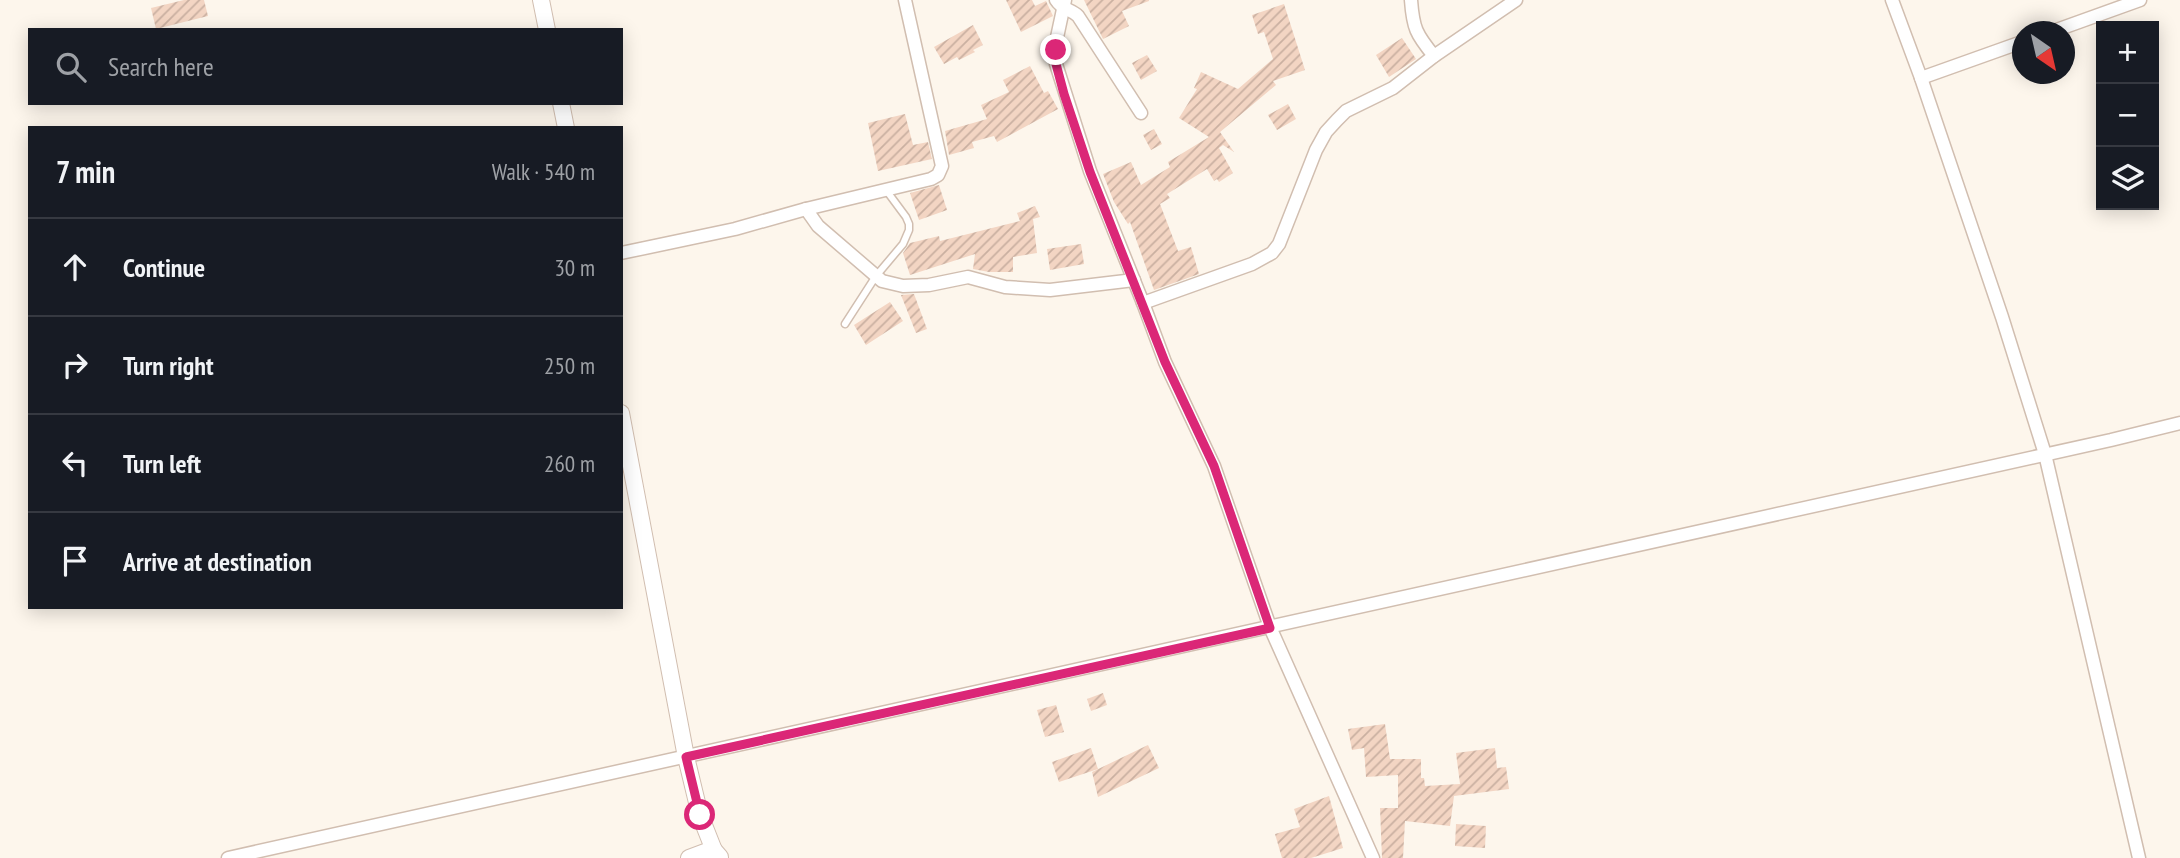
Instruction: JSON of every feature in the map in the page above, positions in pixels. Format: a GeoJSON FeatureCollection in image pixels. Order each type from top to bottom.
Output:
{"type":"FeatureCollection","features":[{"type":"Feature","properties":{"kind":"street"},"geometry":{"type":"LineString","coordinates":[[541,0],[547,28]]}},
{"type":"Feature","properties":{"kind":"street"},"geometry":{"type":"LineString","coordinates":[[623,253],[735,229],[938,176],[942,166],[905,0]]}},
{"type":"Feature","properties":{"kind":"street"},"geometry":{"type":"LineString","coordinates":[[1411,0],[1413,23],[1434,56]]}},
{"type":"Feature","properties":{"kind":"street"},"geometry":{"type":"LineString","coordinates":[[1143,303],[1252,264],[1272,253],[1279,243],[1316,150],[1326,132],[1346,111],[1393,88],[1434,56],[1516,0]]}},
{"type":"Feature","properties":{"kind":"street"},"geometry":{"type":"LineString","coordinates":[[1892,0],[2002,317],[2045,454],[2139,858]]}},
{"type":"Feature","properties":{"kind":"street"},"geometry":{"type":"LineString","coordinates":[[2075,23],[2140,0]]}},
{"type":"Feature","properties":{"kind":"street"},"geometry":{"type":"LineString","coordinates":[[1141,113],[1078,16],[1061,3],[1056,64],[1090,172],[1165,362],[1214,466],[1270,628],[1373,858]]}},
{"type":"Feature","properties":{"kind":"street"},"geometry":{"type":"LineString","coordinates":[[1921,78],[2012,46]]}},
{"type":"Feature","properties":{"kind":"street"},"geometry":{"type":"LineString","coordinates":[[561,105],[566,126]]}},
{"type":"Feature","properties":{"kind":"street"},"geometry":{"type":"LineString","coordinates":[[806,209],[818,226],[882,281],[903,286],[920,286],[968,277],[1006,287],[1050,290],[1134,280]]}},
{"type":"Feature","properties":{"kind":"street"},"geometry":{"type":"LineString","coordinates":[[228,858],[1270,628],[2180,423]]}},
{"type":"Feature","properties":{"kind":"street"},"geometry":{"type":"LineString","coordinates":[[623,424],[686,757],[700,815],[717,855],[690,858]]}},
{"type":"Feature","properties":{"kind":"lane"},"geometry":{"type":"LineString","coordinates":[[845,324],[876,276],[900,249],[909,230],[906,217],[886,190]]}},
{"type":"Feature","properties":{"kind":"building"},"geometry":{"type":"Polygon","coordinates":[[[184,0],[204,0],[208,16],[156,28],[151,8],[184,0]]]}},
{"type":"Feature","properties":{"kind":"building"},"geometry":{"type":"Polygon","coordinates":[[[1006,0],[1032,0],[1035,6],[1046,1],[1053,16],[1021,32],[1006,0]]]}},
{"type":"Feature","properties":{"kind":"building"},"geometry":{"type":"Polygon","coordinates":[[[1084,0],[1149,1],[1122,11],[1129,26],[1103,39],[1084,0]]]}},
{"type":"Feature","properties":{"kind":"building"},"geometry":{"type":"Polygon","coordinates":[[[1284,4],[1305,70],[1273,81],[1276,85],[1220,132],[1234,152],[1223,145],[1219,148],[1233,173],[1219,182],[1217,179],[1214,181],[1207,169],[1167,194],[1170,198],[1160,204],[1178,251],[1191,247],[1199,274],[1154,290],[1130,222],[1128,224],[1114,202],[1103,174],[1131,162],[1141,185],[1170,167],[1168,162],[1209,137],[1179,118],[1197,89],[1194,88],[1201,72],[1238,89],[1273,59],[1264,32],[1258,34],[1252,15],[1284,4]]]}},
{"type":"Feature","properties":{"kind":"building"},"geometry":{"type":"Polygon","coordinates":[[[973,25],[983,45],[959,60],[957,57],[944,64],[934,47],[973,25]]]}},
{"type":"Feature","properties":{"kind":"building"},"geometry":{"type":"Polygon","coordinates":[[[1402,38],[1416,59],[1389,77],[1376,55],[1402,38]]]}},
{"type":"Feature","properties":{"kind":"building"},"geometry":{"type":"Polygon","coordinates":[[[1147,55],[1157,71],[1141,80],[1132,63],[1147,55]]]}},
{"type":"Feature","properties":{"kind":"building"},"geometry":{"type":"Polygon","coordinates":[[[1030,66],[1044,93],[1048,91],[1058,109],[997,142],[994,136],[972,142],[974,148],[949,155],[945,131],[987,119],[981,105],[1009,92],[1003,80],[1030,66]]]}},
{"type":"Feature","properties":{"kind":"building"},"geometry":{"type":"Polygon","coordinates":[[[1288,104],[1296,119],[1277,130],[1268,115],[1288,104]]]}},
{"type":"Feature","properties":{"kind":"building"},"geometry":{"type":"Polygon","coordinates":[[[905,114],[913,145],[928,142],[932,159],[878,171],[868,123],[905,114]]]}},
{"type":"Feature","properties":{"kind":"building"},"geometry":{"type":"Polygon","coordinates":[[[1154,129],[1162,144],[1151,150],[1143,135],[1154,129]]]}},
{"type":"Feature","properties":{"kind":"building"},"geometry":{"type":"Polygon","coordinates":[[[939,185],[947,210],[919,220],[910,193],[939,185]]]}},
{"type":"Feature","properties":{"kind":"building"},"geometry":{"type":"Polygon","coordinates":[[[1035,206],[1040,217],[1033,219],[1037,253],[1013,257],[1013,272],[973,269],[975,254],[910,275],[903,253],[910,243],[939,236],[940,241],[1020,221],[1017,213],[1035,206]]]}},
{"type":"Feature","properties":{"kind":"building"},"geometry":{"type":"Polygon","coordinates":[[[1081,244],[1084,264],[1050,270],[1047,249],[1081,244]]]}},
{"type":"Feature","properties":{"kind":"building"},"geometry":{"type":"Polygon","coordinates":[[[914,294],[927,329],[916,333],[901,295],[914,294]]]}},
{"type":"Feature","properties":{"kind":"building"},"geometry":{"type":"Polygon","coordinates":[[[890,302],[903,321],[866,345],[854,325],[890,302]]]}},
{"type":"Feature","properties":{"kind":"building"},"geometry":{"type":"Polygon","coordinates":[[[1103,693],[1107,705],[1091,711],[1087,699],[1103,693]]]}},
{"type":"Feature","properties":{"kind":"building"},"geometry":{"type":"Polygon","coordinates":[[[1056,705],[1064,732],[1045,737],[1037,710],[1056,705]]]}},
{"type":"Feature","properties":{"kind":"building"},"geometry":{"type":"Polygon","coordinates":[[[1385,724],[1390,759],[1421,759],[1421,778],[1424,778],[1425,786],[1460,784],[1456,753],[1495,748],[1497,768],[1506,767],[1509,789],[1454,796],[1450,826],[1405,821],[1403,858],[1382,858],[1380,808],[1398,808],[1398,775],[1366,777],[1364,748],[1352,750],[1348,729],[1385,724]]]}},
{"type":"Feature","properties":{"kind":"building"},"geometry":{"type":"Polygon","coordinates":[[[1148,745],[1159,768],[1098,797],[1092,772],[1148,745]]]}},
{"type":"Feature","properties":{"kind":"building"},"geometry":{"type":"Polygon","coordinates":[[[1091,748],[1098,769],[1059,782],[1052,762],[1091,748]]]}},
{"type":"Feature","properties":{"kind":"building"},"geometry":{"type":"Polygon","coordinates":[[[1329,796],[1343,848],[1311,858],[1282,858],[1275,834],[1300,827],[1294,809],[1329,796]]]}},
{"type":"Feature","properties":{"kind":"building"},"geometry":{"type":"Polygon","coordinates":[[[1456,824],[1486,826],[1485,848],[1455,846],[1456,824]]]}},
{"type":"Feature","properties":{"kind":"route"},"geometry":{"type":"LineString","coordinates":[[700,815],[686,757],[1270,628],[1214,466],[1165,362],[1090,172],[1064,94],[1056,64],[1056,50]]}}]}
